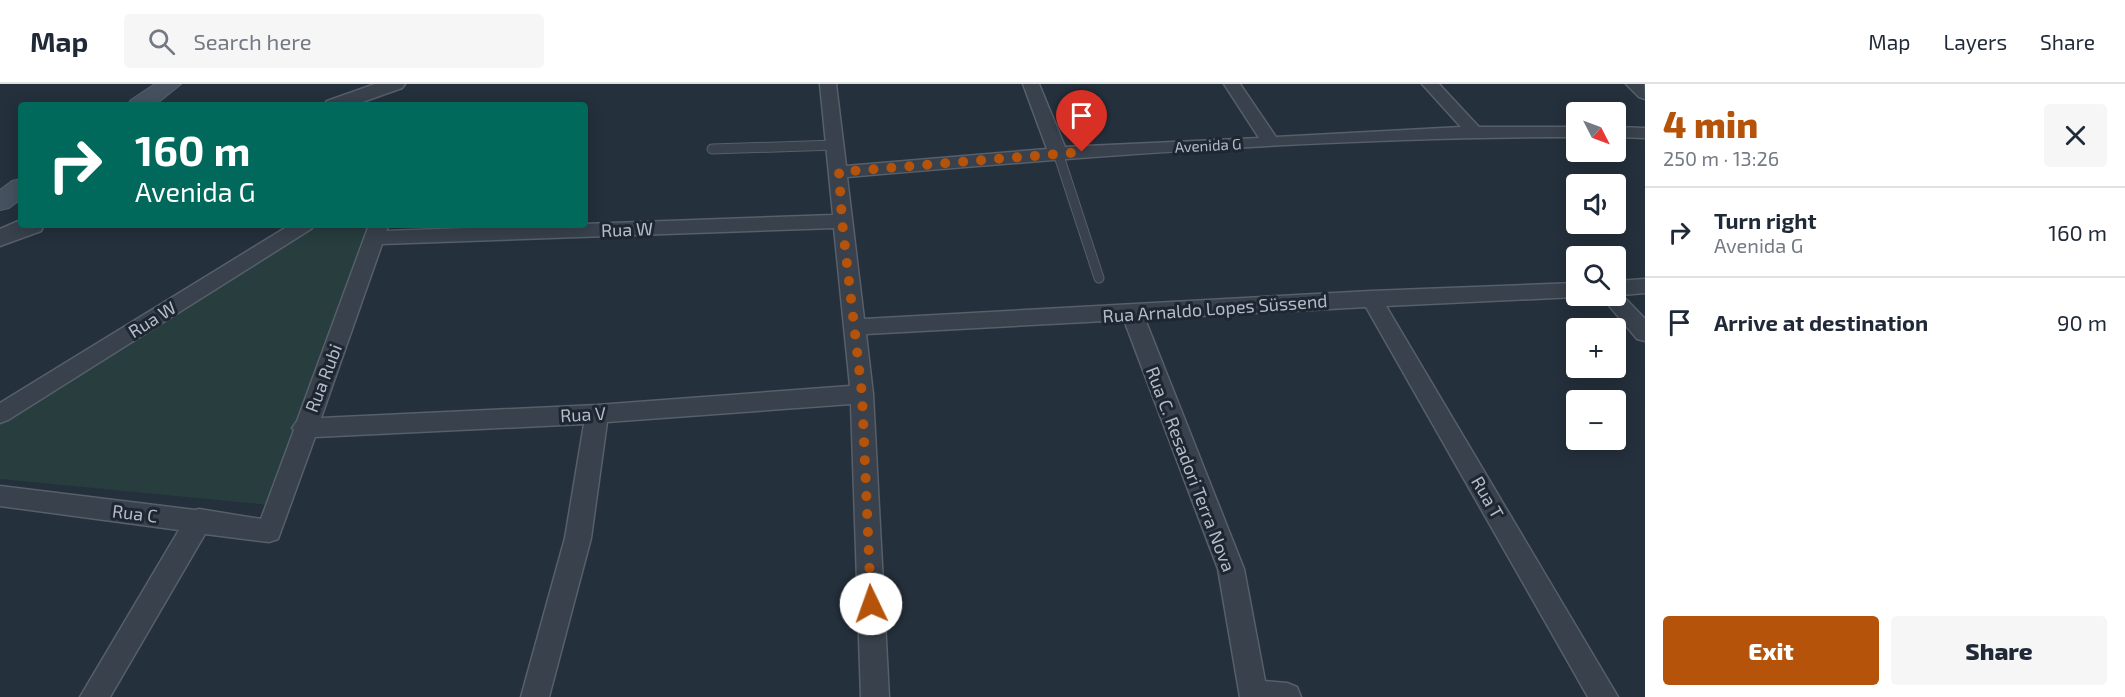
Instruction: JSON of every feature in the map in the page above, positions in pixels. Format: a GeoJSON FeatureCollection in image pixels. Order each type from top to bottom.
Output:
{"type":"FeatureCollection","features":[{"type":"Feature","properties":{"kind":"main road"},"geometry":{"type":"LineString","coordinates":[[144,102],[170,84]]}},
{"type":"Feature","properties":{"kind":"main road"},"geometry":{"type":"LineString","coordinates":[[0,202],[18,189]]}},
{"type":"Feature","properties":{"kind":"street"},"geometry":{"type":"LineString","coordinates":[[343,102],[395,84]]}},
{"type":"Feature","properties":{"kind":"street"},"geometry":{"type":"LineString","coordinates":[[828,84],[862,394],[875,697]]}},
{"type":"Feature","properties":{"kind":"street"},"geometry":{"type":"LineString","coordinates":[[1031,84],[1058,153]]}},
{"type":"Feature","properties":{"kind":"street"},"geometry":{"type":"LineString","coordinates":[[1232,84],[1271,142]]}},
{"type":"Feature","properties":{"kind":"street"},"geometry":{"type":"LineString","coordinates":[[1430,84],[1474,132]]}},
{"type":"Feature","properties":{"kind":"street"},"geometry":{"type":"LineString","coordinates":[[1634,84],[1645,94]]}},
{"type":"Feature","properties":{"kind":"street","name":"Avenida G"},"geometry":{"type":"LineString","coordinates":[[839,172],[1058,153],[1474,132],[1566,132]]}},
{"type":"Feature","properties":{"kind":"street"},"geometry":{"type":"LineString","coordinates":[[1626,132],[1645,132]]}},
{"type":"Feature","properties":{"kind":"street","name":"Rua W"},"geometry":{"type":"LineString","coordinates":[[588,227],[842,221]]}},
{"type":"Feature","properties":{"kind":"street"},"geometry":{"type":"LineString","coordinates":[[0,238],[25,228]]}},
{"type":"Feature","properties":{"kind":"street","name":"Rua W"},"geometry":{"type":"LineString","coordinates":[[0,414],[299,228]]}},
{"type":"Feature","properties":{"kind":"street","name":"Rua W"},"geometry":{"type":"LineString","coordinates":[[377,232],[546,228]]}},
{"type":"Feature","properties":{"kind":"street","name":"Rua Rubi"},"geometry":{"type":"LineString","coordinates":[[269,531],[304,428],[377,232]]}},
{"type":"Feature","properties":{"kind":"street"},"geometry":{"type":"LineString","coordinates":[[1626,287],[1645,286]]}},
{"type":"Feature","properties":{"kind":"street","name":"Rua Arnaldo Lopes Süssend"},"geometry":{"type":"LineString","coordinates":[[854,327],[1132,314],[1371,298],[1566,290]]}},
{"type":"Feature","properties":{"kind":"street","name":"Rua T"},"geometry":{"type":"LineString","coordinates":[[1371,298],[1604,697]]}},
{"type":"Feature","properties":{"kind":"street"},"geometry":{"type":"LineString","coordinates":[[1620,306],[1645,333]]}},
{"type":"Feature","properties":{"kind":"street","name":"Rua C. Resadori Terra Nova"},"geometry":{"type":"LineString","coordinates":[[1132,314],[1232,569],[1254,696]]}},
{"type":"Feature","properties":{"kind":"street","name":"Rua V"},"geometry":{"type":"LineString","coordinates":[[304,428],[597,414],[862,394]]}},
{"type":"Feature","properties":{"kind":"street"},"geometry":{"type":"LineString","coordinates":[[535,697],[578,538],[597,414]]}},
{"type":"Feature","properties":{"kind":"street","name":"Rua C"},"geometry":{"type":"LineString","coordinates":[[0,496],[199,520],[269,531]]}},
{"type":"Feature","properties":{"kind":"street"},"geometry":{"type":"LineString","coordinates":[[94,697],[199,520]]}},
{"type":"Feature","properties":{"kind":"street"},"geometry":{"type":"LineString","coordinates":[[1254,696],[1287,697]]}},
{"type":"Feature","properties":{"kind":"lane"},"geometry":{"type":"LineString","coordinates":[[712,149],[836,145]]}},
{"type":"Feature","properties":{"kind":"lane"},"geometry":{"type":"LineString","coordinates":[[1058,153],[1099,278]]}},
{"type":"Feature","properties":{"kind":"green space"},"geometry":{"type":"Polygon","coordinates":[[[307,228],[367,228],[269,505],[0,479],[0,420],[307,228]]]}},
{"type":"Feature","properties":{"kind":"route"},"geometry":{"type":"LineString","coordinates":[[871,604],[862,394],[842,221],[839,172],[1082,152]]}}]}
